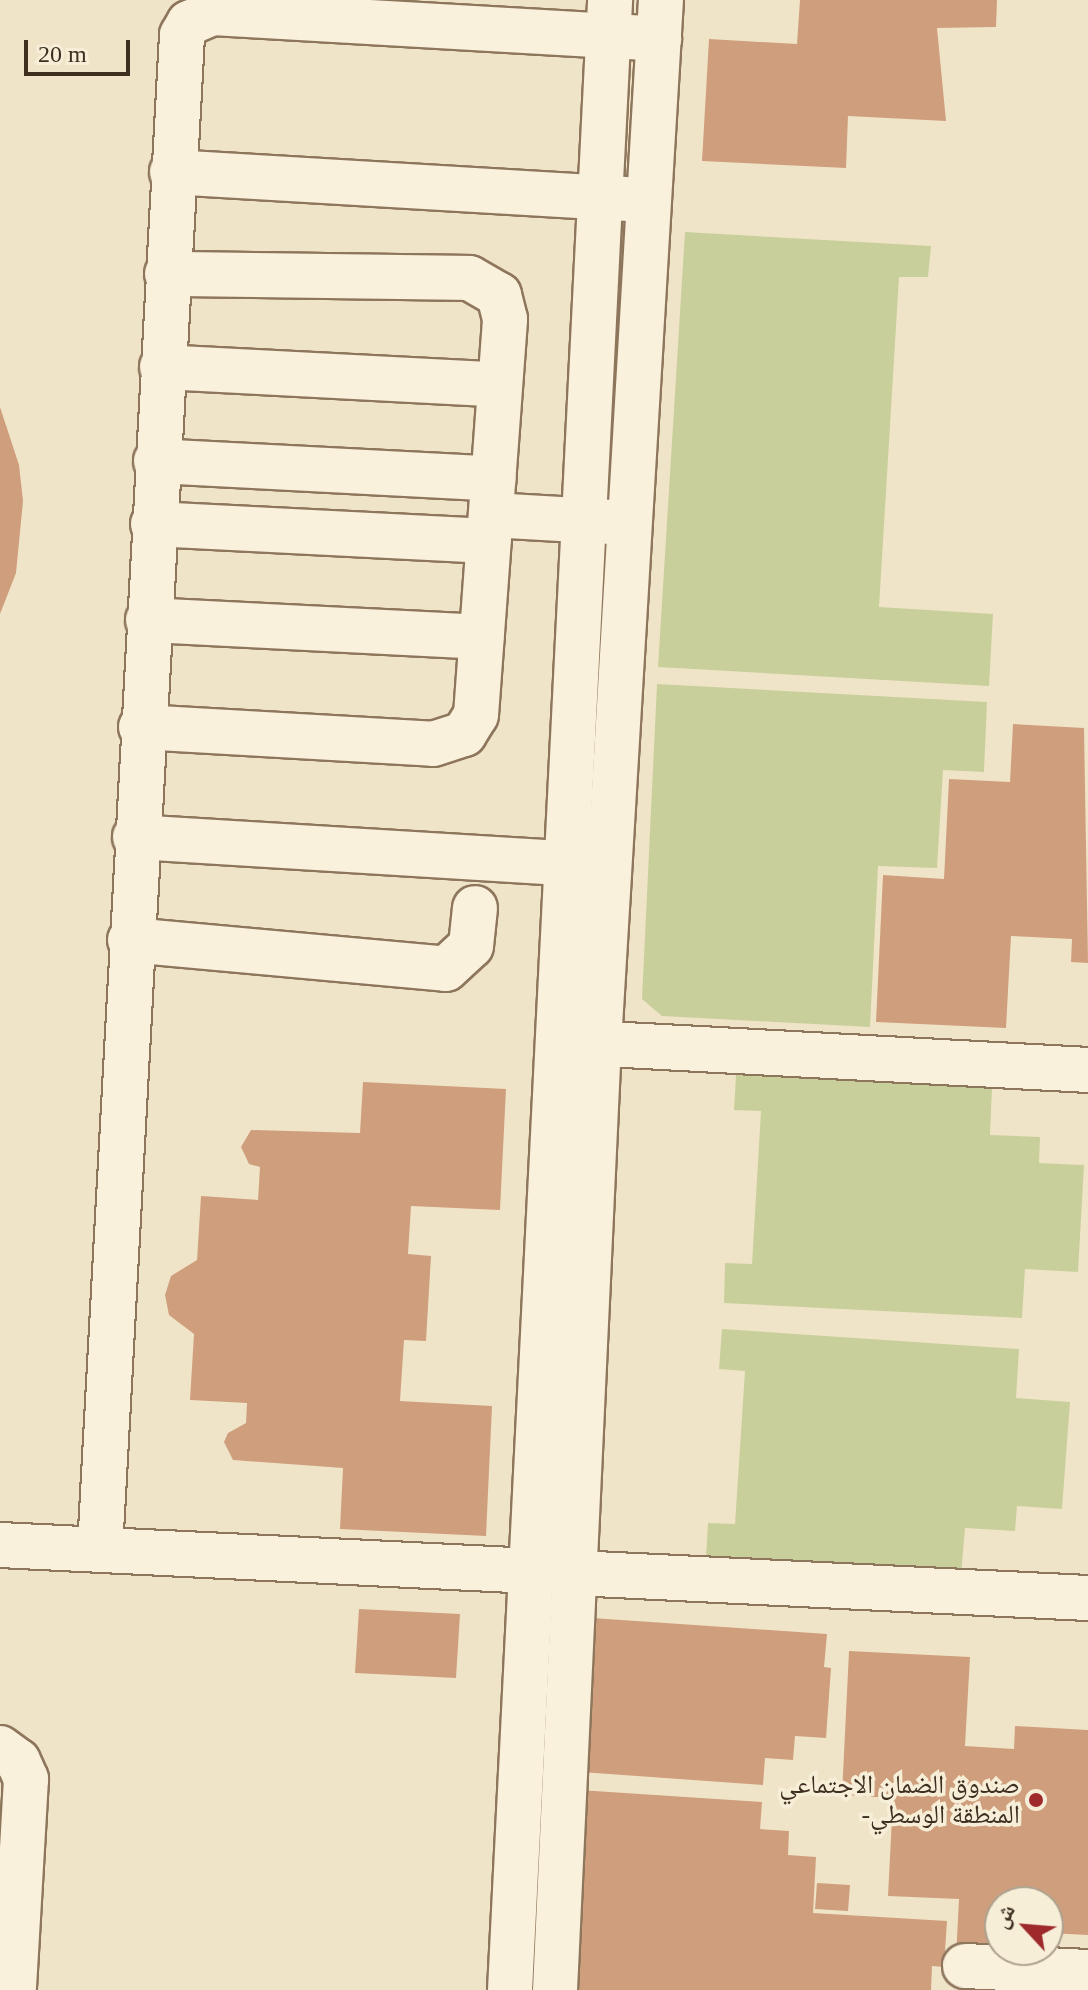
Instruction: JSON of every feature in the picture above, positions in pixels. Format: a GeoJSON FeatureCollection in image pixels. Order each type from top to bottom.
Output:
{"type":"FeatureCollection","features":[{"type":"Feature","properties":{"kind":"lane"},"geometry":{"type":"LineString","coordinates":[[100,1550],[172,172],[180,49],[189,23],[199,16],[660,19],[630,523],[589,865],[552,1570],[515,1891],[510,1990]]}},
{"type":"Feature","properties":{"kind":"lane"},"geometry":{"type":"LineString","coordinates":[[589,865],[585,520],[609,18]]}},
{"type":"Feature","properties":{"kind":"lane"},"geometry":{"type":"LineString","coordinates":[[172,172],[650,200]]}},
{"type":"Feature","properties":{"kind":"lane"},"geometry":{"type":"LineString","coordinates":[[141,727],[445,744],[464,734],[476,715],[500,385],[504,307],[481,280],[167,274]]}},
{"type":"Feature","properties":{"kind":"lane"},"geometry":{"type":"LineString","coordinates":[[162,367],[500,385]]}},
{"type":"Feature","properties":{"kind":"lane"},"geometry":{"type":"LineString","coordinates":[[156,461],[491,512],[630,523]]}},
{"type":"Feature","properties":{"kind":"lane"},"geometry":{"type":"LineString","coordinates":[[153,524],[491,512]]}},
{"type":"Feature","properties":{"kind":"lane"},"geometry":{"type":"LineString","coordinates":[[148,620],[482,637]]}},
{"type":"Feature","properties":{"kind":"lane"},"geometry":{"type":"LineString","coordinates":[[135,837],[589,865]]}},
{"type":"Feature","properties":{"kind":"lane"},"geometry":{"type":"LineString","coordinates":[[130,940],[435,970],[465,956],[475,908]]}},
{"type":"Feature","properties":{"kind":"lane"},"geometry":{"type":"LineString","coordinates":[[579,1042],[1088,1070]]}},
{"type":"Feature","properties":{"kind":"lane"},"geometry":{"type":"LineString","coordinates":[[0,1545],[1088,1598]]}},
{"type":"Feature","properties":{"kind":"lane"},"geometry":{"type":"LineString","coordinates":[[552,1570],[559,1893],[555,1990]]}},
{"type":"Feature","properties":{"kind":"lane"},"geometry":{"type":"LineString","coordinates":[[0,1748],[18,1761],[26,1779],[14,1990]]}},
{"type":"Feature","properties":{"kind":"lane"},"geometry":{"type":"LineString","coordinates":[[515,1891],[559,1893]]}},
{"type":"Feature","properties":{"kind":"lane"},"geometry":{"type":"LineString","coordinates":[[965,1966],[1075,1978]]}},
{"type":"Feature","properties":{"kind":"green space"},"geometry":{"type":"Polygon","coordinates":[[[685,232],[931,246],[928,277],[899,277],[879,607],[993,614],[989,686],[658,667],[685,232]]]}},
{"type":"Feature","properties":{"kind":"green space"},"geometry":{"type":"Polygon","coordinates":[[[657,684],[987,702],[984,772],[943,770],[937,868],[878,866],[870,1027],[662,1016],[642,999],[657,684]]]}},
{"type":"Feature","properties":{"kind":"green space"},"geometry":{"type":"Polygon","coordinates":[[[736,1075],[992,1088],[990,1135],[1040,1137],[1039,1163],[1084,1165],[1078,1272],[1025,1269],[1022,1318],[724,1303],[725,1263],[752,1264],[761,1111],[734,1110],[736,1075]]]}},
{"type":"Feature","properties":{"kind":"green space"},"geometry":{"type":"Polygon","coordinates":[[[722,1329],[1019,1349],[1016,1398],[1070,1402],[1062,1509],[1017,1506],[1015,1531],[965,1528],[961,1575],[706,1558],[708,1523],[735,1524],[745,1371],[719,1369],[722,1329]]]}},
{"type":"Feature","properties":{"kind":"building"},"geometry":{"type":"Polygon","coordinates":[[[800,0],[997,0],[996,27],[937,28],[946,121],[848,116],[846,168],[702,161],[709,39],[797,44],[800,0]]]}},
{"type":"Feature","properties":{"kind":"building"},"geometry":{"type":"Polygon","coordinates":[[[0,407],[19,465],[23,501],[16,573],[0,614],[0,407]]]}},
{"type":"Feature","properties":{"kind":"building"},"geometry":{"type":"Polygon","coordinates":[[[1013,724],[1084,728],[1088,963],[1071,962],[1072,939],[1011,936],[1006,1028],[876,1022],[883,875],[944,879],[949,779],[1010,782],[1013,724]]]}},
{"type":"Feature","properties":{"kind":"building"},"geometry":{"type":"Polygon","coordinates":[[[363,1082],[506,1089],[500,1210],[411,1206],[408,1254],[431,1256],[426,1341],[404,1340],[400,1401],[492,1406],[486,1536],[340,1529],[343,1468],[233,1460],[224,1442],[228,1433],[246,1423],[247,1403],[190,1400],[194,1334],[169,1315],[165,1295],[171,1276],[197,1260],[201,1196],[258,1200],[260,1167],[249,1164],[241,1147],[251,1130],[360,1133],[363,1082]]]}},
{"type":"Feature","properties":{"kind":"building"},"geometry":{"type":"Polygon","coordinates":[[[359,1609],[460,1614],[456,1678],[355,1673],[359,1609]]]}},
{"type":"Feature","properties":{"kind":"building"},"geometry":{"type":"Polygon","coordinates":[[[592,1618],[827,1634],[824,1667],[831,1668],[826,1738],[795,1736],[793,1760],[765,1758],[763,1785],[581,1772],[592,1618]]]}},
{"type":"Feature","properties":{"kind":"building"},"geometry":{"type":"Polygon","coordinates":[[[849,1651],[970,1657],[965,1746],[1014,1749],[1015,1726],[1088,1730],[1088,1935],[1064,1934],[1064,1886],[984,1886],[984,1953],[956,1957],[959,1899],[888,1896],[893,1798],[842,1795],[849,1651]]]}},
{"type":"Feature","properties":{"kind":"building"},"geometry":{"type":"Polygon","coordinates":[[[579,1790],[762,1802],[760,1829],[789,1831],[788,1855],[816,1857],[813,1913],[947,1921],[944,1967],[932,1966],[931,1990],[566,1990],[579,1790]]]}},
{"type":"Feature","properties":{"kind":"building"},"geometry":{"type":"Polygon","coordinates":[[[817,1883],[850,1885],[848,1911],[815,1909],[817,1883]]]}},
{"type":"Feature","properties":{"kind":"place","name":"صندوق الضمان الاجتماعي -المنطقة الوسطي"},"geometry":{"type":"Point","coordinates":[1036,1800]}}]}
